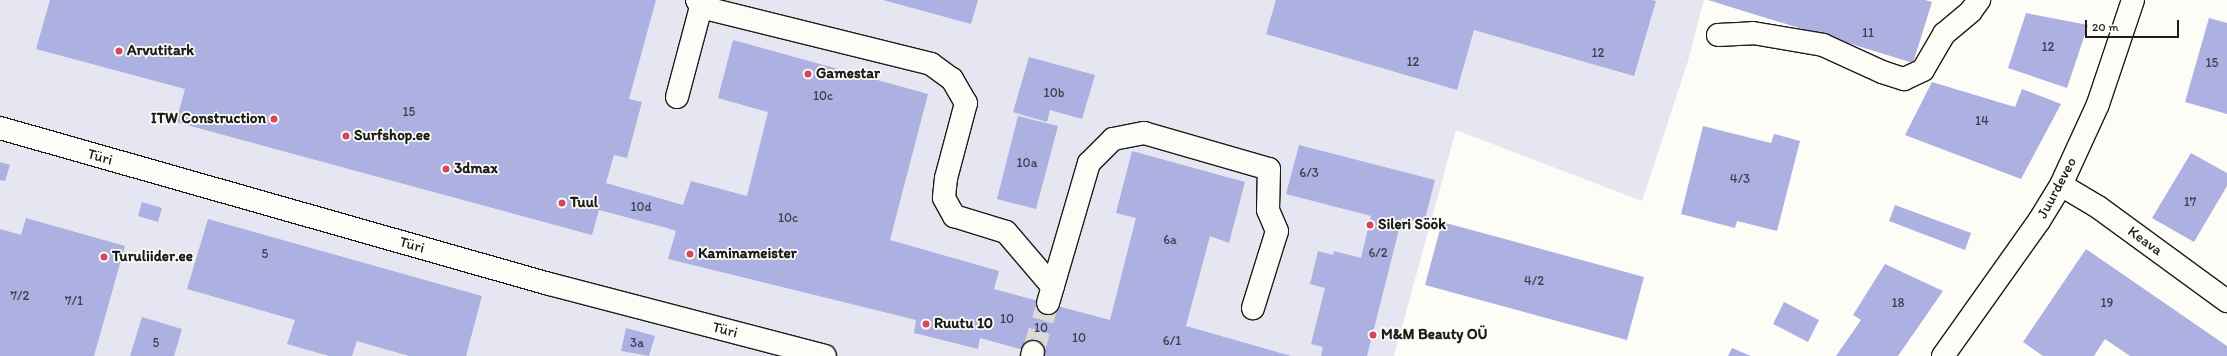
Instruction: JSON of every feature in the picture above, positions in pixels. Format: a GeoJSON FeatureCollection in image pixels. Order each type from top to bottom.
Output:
{"type":"FeatureCollection","features":[{"type":"Feature","properties":{"kind":"street"},"geometry":{"type":"LineString","coordinates":[[1718,35],[1753,33],[1823,45],[1882,72],[1904,79],[1923,70],[1944,34],[1971,11],[1979,0]]}},
{"type":"Feature","properties":{"kind":"street","name":"Juurdeveo"},"geometry":{"type":"LineString","coordinates":[[1943,356],[2040,221],[2061,185],[2098,104],[2133,0]]}},
{"type":"Feature","properties":{"kind":"street"},"geometry":{"type":"LineString","coordinates":[[677,97],[699,4],[931,64],[952,79],[966,103],[946,178],[944,198],[954,216],[1006,232],[1050,295],[1089,163],[1113,139],[1144,133],[1269,169],[1268,210],[1277,231],[1253,308]]}},
{"type":"Feature","properties":{"kind":"street","name":"Türi"},"geometry":{"type":"LineString","coordinates":[[0,128],[549,284],[825,356]]}},
{"type":"Feature","properties":{"kind":"street","name":"Keava"},"geometry":{"type":"LineString","coordinates":[[2061,185],[2098,207],[2227,301]]}},
{"type":"Feature","properties":{"kind":"shaded area"},"geometry":{"type":"Polygon","coordinates":[[[0,0],[1704,0],[1687,64],[1642,201],[1456,130],[1394,356],[0,356],[0,0]]]}},
{"type":"Feature","properties":{"kind":"building"},"geometry":{"type":"Polygon","coordinates":[[[50,0],[656,0],[629,99],[642,102],[627,158],[614,155],[606,183],[683,205],[691,181],[747,196],[768,112],[718,98],[733,40],[928,94],[890,240],[999,271],[994,289],[1110,320],[1136,218],[1116,213],[1132,151],[1245,182],[1229,243],[1210,236],[1186,326],[1291,356],[1045,356],[980,338],[978,349],[914,333],[916,320],[668,259],[676,231],[667,228],[599,210],[592,235],[176,122],[185,89],[36,49],[50,0]]]}},
{"type":"Feature","properties":{"kind":"building"},"geometry":{"type":"Polygon","coordinates":[[[883,0],[978,0],[971,24],[883,0]]]}},
{"type":"Feature","properties":{"kind":"building"},"geometry":{"type":"Polygon","coordinates":[[[1276,0],[1656,1],[1634,76],[1474,30],[1457,90],[1266,34],[1276,0]]]}},
{"type":"Feature","properties":{"kind":"building"},"geometry":{"type":"Polygon","coordinates":[[[1708,0],[1925,0],[1932,2],[1913,63],[1708,0]]]}},
{"type":"Feature","properties":{"kind":"building"},"geometry":{"type":"Polygon","coordinates":[[[2026,13],[2088,25],[2067,88],[2008,68],[2026,13]]]}},
{"type":"Feature","properties":{"kind":"building"},"geometry":{"type":"Polygon","coordinates":[[[2209,18],[2227,23],[2227,114],[2185,102],[2209,18]]]}},
{"type":"Feature","properties":{"kind":"building"},"geometry":{"type":"Polygon","coordinates":[[[1029,57],[1095,75],[1082,119],[1050,110],[1047,122],[1013,112],[1029,57]]]}},
{"type":"Feature","properties":{"kind":"building"},"geometry":{"type":"Polygon","coordinates":[[[1932,82],[2015,107],[2022,89],[2061,104],[2021,179],[1905,135],[1932,82]]]}},
{"type":"Feature","properties":{"kind":"building"},"geometry":{"type":"Polygon","coordinates":[[[1018,116],[1058,126],[1036,209],[997,199],[1018,116]]]}},
{"type":"Feature","properties":{"kind":"building"},"geometry":{"type":"Polygon","coordinates":[[[1703,126],[1771,143],[1774,134],[1800,141],[1777,231],[1737,221],[1735,228],[1681,214],[1703,126]]]}},
{"type":"Feature","properties":{"kind":"building"},"geometry":{"type":"Polygon","coordinates":[[[1299,145],[1435,180],[1424,223],[1402,218],[1367,356],[1321,356],[1323,347],[1311,344],[1325,288],[1310,284],[1318,251],[1333,255],[1334,251],[1361,258],[1371,216],[1286,194],[1299,145]]]}},
{"type":"Feature","properties":{"kind":"building"},"geometry":{"type":"Polygon","coordinates":[[[2191,153],[2227,173],[2227,186],[2194,242],[2152,218],[2191,153]]]}},
{"type":"Feature","properties":{"kind":"building"},"geometry":{"type":"Polygon","coordinates":[[[0,162],[10,165],[5,181],[0,180],[0,162]]]}},
{"type":"Feature","properties":{"kind":"building"},"geometry":{"type":"Polygon","coordinates":[[[142,202],[162,208],[158,222],[138,216],[142,202]]]}},
{"type":"Feature","properties":{"kind":"building"},"geometry":{"type":"Polygon","coordinates":[[[1895,205],[1971,233],[1965,250],[1889,221],[1895,205]]]}},
{"type":"Feature","properties":{"kind":"building"},"geometry":{"type":"Polygon","coordinates":[[[26,218],[125,246],[94,356],[0,356],[0,229],[21,235],[26,218]]]}},
{"type":"Feature","properties":{"kind":"building"},"geometry":{"type":"Polygon","coordinates":[[[208,219],[482,296],[466,356],[409,356],[357,341],[352,356],[329,356],[287,344],[295,320],[187,289],[208,219]]]}},
{"type":"Feature","properties":{"kind":"building"},"geometry":{"type":"Polygon","coordinates":[[[1442,222],[1644,277],[1627,340],[1425,285],[1442,222]]]}},
{"type":"Feature","properties":{"kind":"building"},"geometry":{"type":"Polygon","coordinates":[[[2086,249],[2227,346],[2227,356],[2130,356],[2105,339],[2094,356],[2043,356],[2023,342],[2086,249]]]}},
{"type":"Feature","properties":{"kind":"building"},"geometry":{"type":"Polygon","coordinates":[[[1885,264],[1943,291],[1898,356],[1836,356],[1861,320],[1853,315],[1885,264]]]}},
{"type":"Feature","properties":{"kind":"building"},"geometry":{"type":"Polygon","coordinates":[[[1784,302],[1819,320],[1808,342],[1773,324],[1784,302]]]}},
{"type":"Feature","properties":{"kind":"building"},"geometry":{"type":"Polygon","coordinates":[[[142,317],[182,329],[174,356],[130,356],[142,317]]]}},
{"type":"Feature","properties":{"kind":"building"},"geometry":{"type":"Polygon","coordinates":[[[626,328],[655,336],[649,356],[621,351],[626,328]]]}},
{"type":"Feature","properties":{"kind":"building"},"geometry":{"type":"Polygon","coordinates":[[[1732,348],[1751,356],[1728,356],[1732,348]]]}},
{"type":"Feature","properties":{"kind":"tunnel"},"geometry":{"type":"LineString","coordinates":[[1033,352],[1048,303]]}},
{"type":"Feature","properties":{"kind":"place","name":"Arvutitark"},"geometry":{"type":"Point","coordinates":[119,51]}},
{"type":"Feature","properties":{"kind":"place","name":"Gamestar"},"geometry":{"type":"Point","coordinates":[808,74]}},
{"type":"Feature","properties":{"kind":"place","name":"ITW Construction"},"geometry":{"type":"Point","coordinates":[274,119]}},
{"type":"Feature","properties":{"kind":"place","name":"Surfshop.ee"},"geometry":{"type":"Point","coordinates":[346,136]}},
{"type":"Feature","properties":{"kind":"place","name":"3dmax"},"geometry":{"type":"Point","coordinates":[446,169]}},
{"type":"Feature","properties":{"kind":"place","name":"Tuul"},"geometry":{"type":"Point","coordinates":[562,203]}},
{"type":"Feature","properties":{"kind":"place","name":"Sileri Söök"},"geometry":{"type":"Point","coordinates":[1370,225]}},
{"type":"Feature","properties":{"kind":"place","name":"Kaminameister"},"geometry":{"type":"Point","coordinates":[690,254]}},
{"type":"Feature","properties":{"kind":"place","name":"Turuliider.ee"},"geometry":{"type":"Point","coordinates":[104,257]}},
{"type":"Feature","properties":{"kind":"place","name":"Ruutu 10"},"geometry":{"type":"Point","coordinates":[926,324]}},
{"type":"Feature","properties":{"kind":"place","name":"M&M Beauty OÜ"},"geometry":{"type":"Point","coordinates":[1373,335]}}]}
